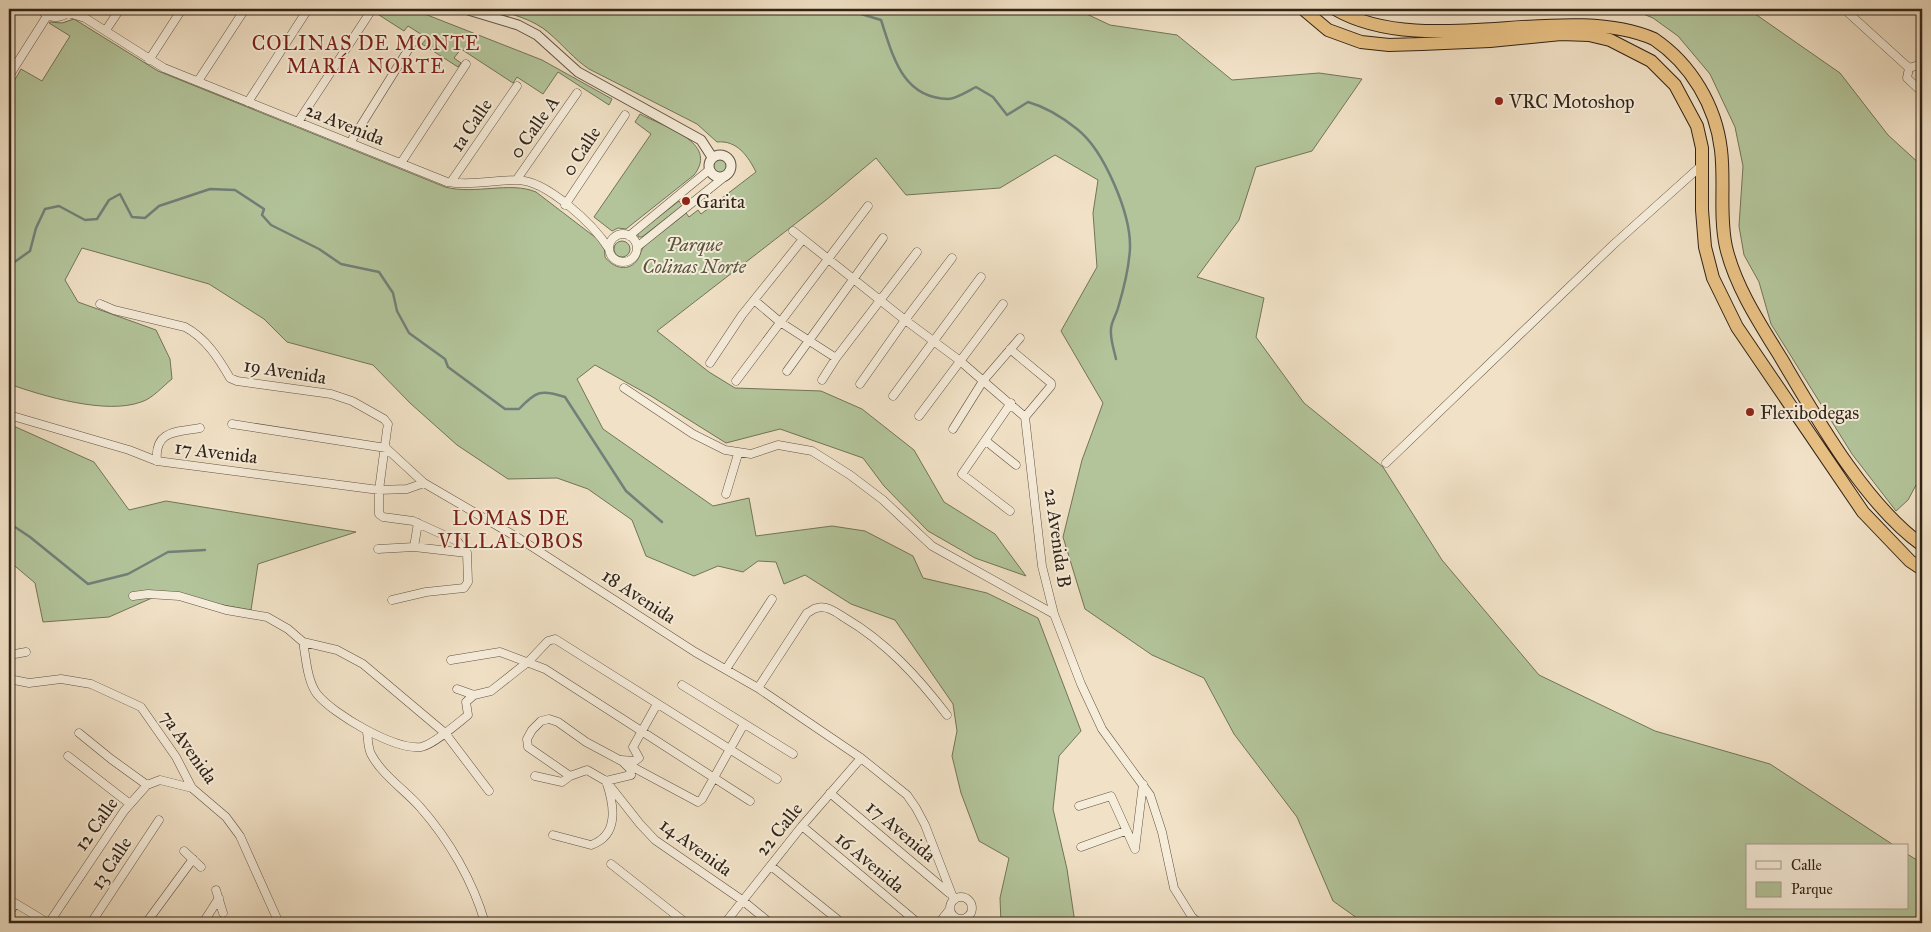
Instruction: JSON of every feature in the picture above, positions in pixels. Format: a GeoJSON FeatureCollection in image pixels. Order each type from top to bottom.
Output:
{"type":"FeatureCollection","features":[{"type":"Feature","properties":{"kind":"highway"},"geometry":{"type":"LineString","coordinates":[[1303,9],[1314,20],[1337,35],[1361,42],[1389,46],[1490,41],[1561,34],[1589,34],[1610,40],[1651,61],[1675,85],[1697,126],[1702,148],[1705,247],[1713,278],[1721,297],[1748,345],[1864,512],[1910,561],[1922,569]]}},
{"type":"Feature","properties":{"kind":"highway"},"geometry":{"type":"LineString","coordinates":[[1335,9],[1365,22],[1393,25],[1426,25],[1567,14],[1606,19],[1630,26],[1654,38],[1678,57],[1707,100],[1718,129],[1722,152],[1722,217],[1726,248],[1744,293],[1803,396],[1856,476],[1884,509],[1922,545]]}},
{"type":"Feature","properties":{"kind":"highway"},"geometry":{"type":"LineString","coordinates":[[1748,345],[1768,337]]}},
{"type":"Feature","properties":{"kind":"street","name":"2a Avenida"},"geometry":{"type":"LineString","coordinates":[[76,9],[85,18]]}},
{"type":"Feature","properties":{"kind":"street"},"geometry":{"type":"LineString","coordinates":[[106,30],[120,9]]}},
{"type":"Feature","properties":{"kind":"street"},"geometry":{"type":"LineString","coordinates":[[149,60],[182,9]]}},
{"type":"Feature","properties":{"kind":"street"},"geometry":{"type":"LineString","coordinates":[[198,81],[245,9]]}},
{"type":"Feature","properties":{"kind":"street"},"geometry":{"type":"LineString","coordinates":[[248,102],[308,9]]}},
{"type":"Feature","properties":{"kind":"street"},"geometry":{"type":"LineString","coordinates":[[465,9],[508,22],[537,35],[578,72],[700,140],[712,157]]}},
{"type":"Feature","properties":{"kind":"street"},"geometry":{"type":"LineString","coordinates":[[1844,9],[1909,68]]}},
{"type":"Feature","properties":{"kind":"street"},"geometry":{"type":"LineString","coordinates":[[9,76],[42,11],[57,18],[70,11]]}},
{"type":"Feature","properties":{"kind":"street","name":"2a Avenida"},"geometry":{"type":"LineString","coordinates":[[70,11],[106,30],[149,60],[248,102],[452,182],[471,185],[517,180],[536,184],[596,230],[609,249]]}},
{"type":"Feature","properties":{"kind":"street"},"geometry":{"type":"LineString","coordinates":[[298,122],[369,14]]}},
{"type":"Feature","properties":{"kind":"street"},"geometry":{"type":"LineString","coordinates":[[350,143],[414,42]]}},
{"type":"Feature","properties":{"kind":"street"},"geometry":{"type":"LineString","coordinates":[[401,163],[466,64]]}},
{"type":"Feature","properties":{"kind":"street"},"geometry":{"type":"LineString","coordinates":[[1909,68],[1922,64]]}},
{"type":"Feature","properties":{"kind":"street"},"geometry":{"type":"LineString","coordinates":[[1909,68],[1907,74],[1909,81],[1922,92]]}},
{"type":"Feature","properties":{"kind":"street","name":"1a Calle"},"geometry":{"type":"LineString","coordinates":[[452,182],[517,86]]}},
{"type":"Feature","properties":{"kind":"street","name":"0 Calle A"},"geometry":{"type":"LineString","coordinates":[[517,180],[577,93]]}},
{"type":"Feature","properties":{"kind":"street","name":"0 Calle"},"geometry":{"type":"LineString","coordinates":[[565,205],[625,114]]}},
{"type":"Feature","properties":{"kind":"street"},"geometry":{"type":"LineString","coordinates":[[637,247],[728,174],[731,167],[729,159],[723,155],[712,157]]}},
{"type":"Feature","properties":{"kind":"street"},"geometry":{"type":"LineString","coordinates":[[629,236],[709,170],[712,157]]}},
{"type":"Feature","properties":{"kind":"street"},"geometry":{"type":"LineString","coordinates":[[1386,463],[1614,244],[1702,165]]}},
{"type":"Feature","properties":{"kind":"street"},"geometry":{"type":"LineString","coordinates":[[709,170],[718,177],[728,174]]}},
{"type":"Feature","properties":{"kind":"street"},"geometry":{"type":"LineString","coordinates":[[688,188],[698,199]]}},
{"type":"Feature","properties":{"kind":"street"},"geometry":{"type":"LineString","coordinates":[[736,381],[868,206]]}},
{"type":"Feature","properties":{"kind":"street","name":"2a Avenida"},"geometry":{"type":"LineString","coordinates":[[596,230],[618,235]]}},
{"type":"Feature","properties":{"kind":"street"},"geometry":{"type":"LineString","coordinates":[[793,231],[932,342],[959,360],[1012,403],[1025,417],[1052,383],[1010,349]]}},
{"type":"Feature","properties":{"kind":"street"},"geometry":{"type":"LineString","coordinates":[[618,235],[629,236],[635,241],[637,247],[635,255],[624,262],[612,258],[609,249],[611,241],[618,235]]}},
{"type":"Feature","properties":{"kind":"street"},"geometry":{"type":"LineString","coordinates":[[787,370],[883,238]]}},
{"type":"Feature","properties":{"kind":"street"},"geometry":{"type":"LineString","coordinates":[[710,363],[754,300],[803,239]]}},
{"type":"Feature","properties":{"kind":"street"},"geometry":{"type":"LineString","coordinates":[[822,380],[836,358],[917,252]]}},
{"type":"Feature","properties":{"kind":"street"},"geometry":{"type":"LineString","coordinates":[[860,384],[904,320],[952,258]]}},
{"type":"Feature","properties":{"kind":"street"},"geometry":{"type":"LineString","coordinates":[[893,396],[981,276]]}},
{"type":"Feature","properties":{"kind":"street"},"geometry":{"type":"LineString","coordinates":[[754,300],[807,342],[836,358]]}},
{"type":"Feature","properties":{"kind":"street","name":"19 Avenida"},"geometry":{"type":"LineString","coordinates":[[100,304],[114,310],[185,327],[194,332],[204,340],[230,378],[237,381],[331,394],[352,401],[384,419],[388,424],[386,448]]}},
{"type":"Feature","properties":{"kind":"street"},"geometry":{"type":"LineString","coordinates":[[918,416],[1003,304]]}},
{"type":"Feature","properties":{"kind":"street"},"geometry":{"type":"LineString","coordinates":[[953,429],[983,381],[1020,338]]}},
{"type":"Feature","properties":{"kind":"street"},"geometry":{"type":"LineString","coordinates":[[624,388],[693,434],[725,450],[738,454],[751,454],[778,445],[812,451],[850,475],[883,500],[932,546],[972,566],[1054,614]]}},
{"type":"Feature","properties":{"kind":"street"},"geometry":{"type":"LineString","coordinates":[[1010,511],[962,474],[1012,403]]}},
{"type":"Feature","properties":{"kind":"street","name":"17 Avenida"},"geometry":{"type":"LineString","coordinates":[[9,415],[157,460],[379,490],[407,489],[424,483]]}},
{"type":"Feature","properties":{"kind":"street","name":"2a Avenida B"},"geometry":{"type":"LineString","coordinates":[[1025,417],[1042,566],[1054,614],[1081,684],[1102,729],[1111,744],[1143,784],[1155,808],[1174,888],[1192,917],[1199,923]]}},
{"type":"Feature","properties":{"kind":"street"},"geometry":{"type":"LineString","coordinates":[[232,424],[386,448],[379,490],[379,514],[383,517],[406,519],[458,540],[467,553],[468,582],[464,588],[426,592],[392,600]]}},
{"type":"Feature","properties":{"kind":"street"},"geometry":{"type":"LineString","coordinates":[[157,460],[156,450],[164,436],[200,428]]}},
{"type":"Feature","properties":{"kind":"street"},"geometry":{"type":"LineString","coordinates":[[986,441],[1016,465]]}},
{"type":"Feature","properties":{"kind":"street","name":"18 Avenida"},"geometry":{"type":"LineString","coordinates":[[386,448],[424,483],[520,539],[695,652],[758,688],[861,758],[907,795],[916,808],[952,897]]}},
{"type":"Feature","properties":{"kind":"street"},"geometry":{"type":"LineString","coordinates":[[726,494],[738,454]]}},
{"type":"Feature","properties":{"kind":"street"},"geometry":{"type":"LineString","coordinates":[[414,547],[418,523]]}},
{"type":"Feature","properties":{"kind":"street"},"geometry":{"type":"LineString","coordinates":[[378,549],[414,547],[467,553]]}},
{"type":"Feature","properties":{"kind":"street"},"geometry":{"type":"LineString","coordinates":[[133,596],[148,594],[179,596],[226,610],[268,617],[303,642],[337,650],[363,664],[445,732],[489,791]]}},
{"type":"Feature","properties":{"kind":"street"},"geometry":{"type":"LineString","coordinates":[[726,669],[772,600]]}},
{"type":"Feature","properties":{"kind":"street"},"geometry":{"type":"LineString","coordinates":[[758,688],[807,613],[818,607],[828,608],[871,633],[884,644],[930,692],[947,714]]}},
{"type":"Feature","properties":{"kind":"street"},"geometry":{"type":"LineString","coordinates":[[303,642],[312,684],[316,693],[367,732],[405,746],[421,747],[445,732],[468,714],[466,702],[474,695],[491,691],[529,661],[548,641],[555,639],[777,779]]}},
{"type":"Feature","properties":{"kind":"street"},"geometry":{"type":"LineString","coordinates":[[9,655],[26,652]]}},
{"type":"Feature","properties":{"kind":"street"},"geometry":{"type":"LineString","coordinates":[[451,660],[500,652],[529,661],[545,669],[713,776],[750,802]]}},
{"type":"Feature","properties":{"kind":"street","name":"7a Avenida"},"geometry":{"type":"LineString","coordinates":[[9,679],[29,682],[61,679],[91,684],[141,707],[176,757],[192,788],[226,817],[240,836],[279,923]]}},
{"type":"Feature","properties":{"kind":"street"},"geometry":{"type":"LineString","coordinates":[[682,685],[793,754]]}},
{"type":"Feature","properties":{"kind":"street"},"geometry":{"type":"LineString","coordinates":[[458,689],[474,695]]}},
{"type":"Feature","properties":{"kind":"street"},"geometry":{"type":"LineString","coordinates":[[621,760],[635,760],[639,758],[633,747],[657,704]]}},
{"type":"Feature","properties":{"kind":"street"},"geometry":{"type":"LineString","coordinates":[[534,776],[562,782],[570,776],[528,747],[527,739],[532,730],[541,721],[549,719],[558,722],[586,742],[694,801],[702,799],[713,776],[744,724]]}},
{"type":"Feature","properties":{"kind":"street"},"geometry":{"type":"LineString","coordinates":[[79,732],[111,759],[147,785],[160,780],[192,788]]}},
{"type":"Feature","properties":{"kind":"street"},"geometry":{"type":"LineString","coordinates":[[367,732],[370,752],[377,763],[420,807],[440,833],[471,884],[485,923]]}},
{"type":"Feature","properties":{"kind":"street"},"geometry":{"type":"LineString","coordinates":[[68,756],[130,804]]}},
{"type":"Feature","properties":{"kind":"street","name":"22 Calle"},"geometry":{"type":"LineString","coordinates":[[725,923],[802,826],[861,758]]}},
{"type":"Feature","properties":{"kind":"street"},"geometry":{"type":"LineString","coordinates":[[553,835],[591,845],[604,839],[611,827],[612,818],[611,795],[606,781],[631,775],[630,769],[621,760]]}},
{"type":"Feature","properties":{"kind":"street","name":"14 Avenida"},"geometry":{"type":"LineString","coordinates":[[570,776],[587,770],[606,781],[655,840],[742,900],[770,923]]}},
{"type":"Feature","properties":{"kind":"street"},"geometry":{"type":"LineString","coordinates":[[1079,806],[1111,796],[1125,831],[1135,849],[1143,784]]}},
{"type":"Feature","properties":{"kind":"street","name":"12 Calle"},"geometry":{"type":"LineString","coordinates":[[9,914],[15,903],[48,923],[130,804],[147,785]]}},
{"type":"Feature","properties":{"kind":"street","name":"17 Avenida"},"geometry":{"type":"LineString","coordinates":[[830,793],[952,897]]}},
{"type":"Feature","properties":{"kind":"street","name":"13 Calle"},"geometry":{"type":"LineString","coordinates":[[91,923],[159,820]]}},
{"type":"Feature","properties":{"kind":"street","name":"16 Avenida"},"geometry":{"type":"LineString","coordinates":[[802,826],[918,923]]}},
{"type":"Feature","properties":{"kind":"street"},"geometry":{"type":"LineString","coordinates":[[1081,847],[1125,831]]}},
{"type":"Feature","properties":{"kind":"street"},"geometry":{"type":"LineString","coordinates":[[184,850],[201,867]]}},
{"type":"Feature","properties":{"kind":"street"},"geometry":{"type":"LineString","coordinates":[[146,923],[192,859]]}},
{"type":"Feature","properties":{"kind":"street"},"geometry":{"type":"LineString","coordinates":[[611,864],[686,923]]}},
{"type":"Feature","properties":{"kind":"street"},"geometry":{"type":"LineString","coordinates":[[770,866],[842,923]]}},
{"type":"Feature","properties":{"kind":"street"},"geometry":{"type":"LineString","coordinates":[[216,890],[223,913]]}},
{"type":"Feature","properties":{"kind":"street"},"geometry":{"type":"LineString","coordinates":[[952,897],[965,898],[972,906],[970,915],[955,921],[950,909],[952,897]]}},
{"type":"Feature","properties":{"kind":"street"},"geometry":{"type":"LineString","coordinates":[[203,923],[219,898]]}},
{"type":"Feature","properties":{"kind":"street"},"geometry":{"type":"LineString","coordinates":[[939,923],[950,909]]}},
{"type":"Feature","properties":{"kind":"green space"},"geometry":{"type":"Polygon","coordinates":[[[384,9],[412,9],[542,60],[612,99],[609,105],[558,72],[543,94],[517,77],[513,83],[461,49],[454,58],[461,63],[458,67],[422,44],[427,38],[408,26],[404,31],[379,15],[384,9]]]}},
{"type":"Feature","properties":{"kind":"green space","name":"Parque Colinas Norte"},"geometry":{"type":"Polygon","coordinates":[[[492,9],[1076,9],[1110,25],[1177,35],[1232,80],[1319,73],[1362,79],[1312,151],[1256,167],[1239,220],[1197,277],[1264,298],[1256,337],[1304,403],[1383,467],[1442,560],[1539,675],[1655,731],[1770,764],[1892,844],[1746,844],[1746,910],[1908,910],[1908,855],[1922,863],[1922,923],[1364,923],[1333,901],[1297,817],[1234,734],[1204,678],[1152,655],[1085,609],[1063,537],[1082,460],[1103,403],[1061,331],[1097,267],[1093,213],[1098,180],[1055,155],[1000,188],[906,195],[876,158],[826,200],[657,331],[709,372],[735,388],[821,391],[862,409],[914,450],[944,502],[995,534],[1026,576],[975,558],[928,531],[884,486],[863,458],[780,429],[726,443],[651,396],[595,365],[577,379],[603,429],[713,506],[749,498],[756,536],[832,526],[865,531],[913,556],[923,578],[987,593],[1038,618],[1081,731],[1059,756],[1053,809],[1067,869],[1075,923],[1001,923],[1000,898],[1009,858],[979,841],[961,793],[952,756],[957,731],[953,704],[895,620],[851,604],[805,575],[784,584],[776,562],[758,561],[743,572],[718,566],[694,576],[646,556],[632,520],[588,489],[557,478],[508,479],[457,445],[410,403],[373,365],[287,342],[264,319],[209,284],[82,248],[65,280],[78,302],[156,330],[170,359],[172,379],[153,395],[141,402],[110,406],[93,405],[56,398],[9,384],[9,90],[21,69],[42,81],[70,36],[50,22],[62,23],[74,19],[158,71],[445,187],[468,190],[515,188],[536,192],[604,244],[605,257],[612,264],[621,267],[630,266],[634,263],[645,245],[686,213],[689,217],[698,210],[701,214],[756,172],[749,160],[736,146],[717,142],[697,124],[589,69],[543,28],[515,15],[492,9]]]}},
{"type":"Feature","properties":{"kind":"green space"},"geometry":{"type":"Polygon","coordinates":[[[1631,9],[1748,9],[1840,73],[1888,135],[1922,166],[1922,474],[1908,500],[1896,511],[1852,454],[1771,324],[1759,282],[1744,255],[1739,226],[1743,166],[1735,127],[1710,74],[1678,36],[1653,18],[1631,9]]]}},
{"type":"Feature","properties":{"kind":"green space"},"geometry":{"type":"Polygon","coordinates":[[[640,114],[674,130],[694,144],[700,153],[700,163],[694,175],[626,229],[618,228],[612,231],[594,217],[651,134],[635,122],[640,114]]]}},
{"type":"Feature","properties":{"kind":"green space"},"geometry":{"type":"Polygon","coordinates":[[[719,156],[725,159],[728,165],[725,171],[719,174],[713,171],[710,165],[713,159],[719,156]]]}},
{"type":"Feature","properties":{"kind":"green space"},"geometry":{"type":"Polygon","coordinates":[[[679,201],[682,206],[642,237],[638,237],[638,233],[679,201]]]}},
{"type":"Feature","properties":{"kind":"green space"},"geometry":{"type":"Polygon","coordinates":[[[619,241],[625,241],[630,246],[628,255],[619,257],[614,252],[614,246],[619,241]]]}},
{"type":"Feature","properties":{"kind":"green space"},"geometry":{"type":"Polygon","coordinates":[[[9,424],[94,462],[129,510],[166,501],[356,532],[258,564],[251,610],[161,594],[109,617],[43,622],[35,583],[9,561],[9,424]]]}},
{"type":"Feature","properties":{"kind":"waterway"},"geometry":{"type":"LineString","coordinates":[[858,9],[861,14],[881,20],[895,61],[910,83],[920,91],[932,97],[951,99],[976,87],[993,97],[1007,115],[1028,102],[1035,104],[1054,113],[1077,129],[1097,152],[1121,201],[1129,234],[1130,248],[1127,271],[1120,301],[1111,327],[1116,359]]}},
{"type":"Feature","properties":{"kind":"waterway"},"geometry":{"type":"LineString","coordinates":[[9,266],[30,251],[36,228],[45,209],[59,206],[85,220],[97,219],[109,200],[120,194],[132,217],[145,218],[159,206],[210,189],[235,190],[264,209],[262,215],[271,225],[319,249],[341,264],[379,272],[393,293],[397,311],[409,333],[445,359],[448,367],[505,409],[519,409],[530,398],[539,393],[550,393],[565,397],[626,491],[662,522]]}},
{"type":"Feature","properties":{"kind":"waterway"},"geometry":{"type":"LineString","coordinates":[[9,523],[30,537],[88,584],[128,574],[168,552],[205,550]]}},
{"type":"Feature","properties":{"kind":"place","name":"VRC Motoshop"},"geometry":{"type":"Point","coordinates":[1499,101]}},
{"type":"Feature","properties":{"kind":"place","name":"Garita"},"geometry":{"type":"Point","coordinates":[686,201]}},
{"type":"Feature","properties":{"kind":"place","name":"Flexibodegas"},"geometry":{"type":"Point","coordinates":[1750,412]}},
{"type":"Feature","properties":{"kind":"district","name":"COLINAS DE MONTE MARÍA NORTE"},"geometry":{"type":"Point","coordinates":[366,54]}},
{"type":"Feature","properties":{"kind":"district","name":"LOMAS DE VILLALOBOS"},"geometry":{"type":"Point","coordinates":[511,530]}}]}
